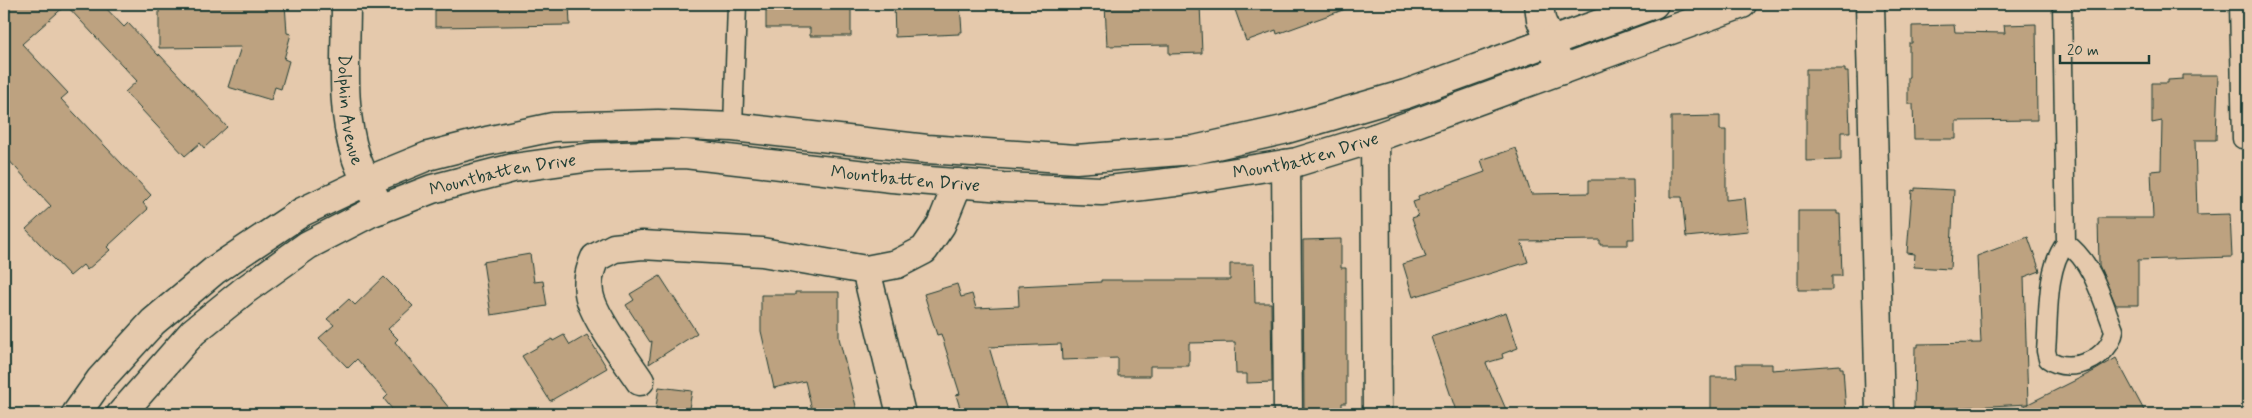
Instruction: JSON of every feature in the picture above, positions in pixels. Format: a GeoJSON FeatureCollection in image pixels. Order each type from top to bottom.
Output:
{"type":"FeatureCollection","features":[{"type":"Feature","properties":{"kind":"main road","name":"Dolphin Avenue"},"geometry":{"type":"LineString","coordinates":[[346,4],[348,110],[356,157],[380,209]]}},
{"type":"Feature","properties":{"kind":"main road"},"geometry":{"type":"LineString","coordinates":[[1539,4],[1541,20],[1562,70]]}},
{"type":"Feature","properties":{"kind":"main road","name":"Mountbatten Drive"},"geometry":{"type":"LineString","coordinates":[[76,414],[100,380],[153,322],[215,270],[302,212],[366,181],[428,156],[552,127],[658,124],[733,127],[927,149],[1076,158],[1194,150],[1282,130],[1406,94],[1654,4]]}},
{"type":"Feature","properties":{"kind":"main road","name":"Mountbatten Drive"},"geometry":{"type":"LineString","coordinates":[[121,414],[192,332],[308,245],[380,209],[432,189],[504,171],[592,157],[685,154],[958,184],[1101,191],[1175,182],[1286,164],[1375,138],[1742,4]]}},
{"type":"Feature","properties":{"kind":"main road"},"geometry":{"type":"LineString","coordinates":[[1870,4],[1880,414]]}},
{"type":"Feature","properties":{"kind":"main road"},"geometry":{"type":"LineString","coordinates":[[1375,138],[1377,414]]}},
{"type":"Feature","properties":{"kind":"main road"},"geometry":{"type":"LineString","coordinates":[[1286,164],[1288,414]]}},
{"type":"Feature","properties":{"kind":"main road"},"geometry":{"type":"LineString","coordinates":[[640,381],[604,327],[589,294],[589,272],[595,258],[614,248],[642,245],[753,252],[815,260],[866,270],[897,264],[924,250],[941,225],[958,184]]}},
{"type":"Feature","properties":{"kind":"main road"},"geometry":{"type":"LineString","coordinates":[[866,270],[901,414]]}},
{"type":"Feature","properties":{"kind":"lane"},"geometry":{"type":"LineString","coordinates":[[733,127],[737,4]]}},
{"type":"Feature","properties":{"kind":"lane"},"geometry":{"type":"LineString","coordinates":[[2062,4],[2066,243],[2058,252],[2052,273],[2046,351],[2048,359],[2058,365],[2075,365],[2100,356],[2108,348],[2114,330],[2086,262],[2077,251],[2066,243]]}},
{"type":"Feature","properties":{"kind":"lane"},"geometry":{"type":"LineString","coordinates":[[2239,4],[2242,139]]}},
{"type":"Feature","properties":{"kind":"building"},"geometry":{"type":"Polygon","coordinates":[[[4,4],[102,4],[124,27],[128,23],[227,127],[204,148],[200,143],[185,156],[125,92],[137,81],[66,5],[22,44],[68,93],[61,99],[151,195],[143,203],[148,209],[107,247],[110,250],[87,270],[83,265],[70,276],[26,229],[51,206],[4,155],[4,4]]]}},
{"type":"Feature","properties":{"kind":"building"},"geometry":{"type":"Polygon","coordinates":[[[159,4],[285,4],[287,33],[291,34],[284,59],[289,61],[281,89],[275,87],[271,100],[228,87],[241,47],[159,48],[159,4]]]}},
{"type":"Feature","properties":{"kind":"building"},"geometry":{"type":"Polygon","coordinates":[[[435,4],[569,4],[570,25],[435,27],[435,4]]]}},
{"type":"Feature","properties":{"kind":"building"},"geometry":{"type":"Polygon","coordinates":[[[766,4],[851,4],[851,36],[810,36],[810,28],[766,28],[766,4]]]}},
{"type":"Feature","properties":{"kind":"building"},"geometry":{"type":"Polygon","coordinates":[[[894,4],[960,4],[962,32],[959,32],[959,34],[895,37],[894,4]]]}},
{"type":"Feature","properties":{"kind":"building"},"geometry":{"type":"Polygon","coordinates":[[[1105,4],[1200,4],[1202,53],[1169,54],[1169,45],[1107,46],[1105,4]]]}},
{"type":"Feature","properties":{"kind":"building"},"geometry":{"type":"Polygon","coordinates":[[[1233,4],[1351,4],[1351,7],[1277,34],[1276,30],[1246,41],[1233,4]]]}},
{"type":"Feature","properties":{"kind":"building"},"geometry":{"type":"Polygon","coordinates":[[[2036,24],[2037,120],[1956,121],[1956,139],[1914,139],[1913,104],[1908,104],[1909,43],[1912,43],[1912,26],[1954,25],[1955,32],[2005,33],[2004,25],[2036,24]]]}},
{"type":"Feature","properties":{"kind":"building"},"geometry":{"type":"Polygon","coordinates":[[[1806,69],[1845,69],[1845,72],[1848,72],[1850,132],[1841,132],[1841,160],[1806,161],[1806,69]]]}},
{"type":"Feature","properties":{"kind":"building"},"geometry":{"type":"Polygon","coordinates":[[[2183,75],[2218,75],[2216,140],[2195,140],[2197,215],[2230,214],[2232,257],[2138,260],[2138,305],[2116,305],[2099,265],[2098,218],[2153,218],[2151,171],[2161,170],[2162,121],[2152,123],[2152,83],[2168,83],[2168,80],[2183,79],[2183,75]]]}},
{"type":"Feature","properties":{"kind":"building"},"geometry":{"type":"Polygon","coordinates":[[[1720,116],[1720,130],[1726,130],[1726,200],[1745,198],[1748,231],[1686,237],[1682,197],[1671,197],[1671,117],[1720,116]]]}},
{"type":"Feature","properties":{"kind":"building"},"geometry":{"type":"Polygon","coordinates":[[[1516,148],[1531,194],[1589,193],[1589,180],[1633,180],[1634,239],[1628,239],[1628,245],[1600,245],[1600,240],[1521,241],[1528,262],[1413,297],[1403,264],[1426,257],[1412,218],[1418,216],[1413,202],[1419,200],[1418,196],[1485,172],[1481,160],[1516,148]]]}},
{"type":"Feature","properties":{"kind":"building"},"geometry":{"type":"Polygon","coordinates":[[[1915,188],[1954,190],[1950,269],[1914,267],[1915,254],[1907,253],[1912,190],[1915,191],[1915,188]]]}},
{"type":"Feature","properties":{"kind":"building"},"geometry":{"type":"Polygon","coordinates":[[[1798,211],[1837,211],[1837,214],[1840,214],[1842,276],[1832,276],[1832,290],[1798,290],[1798,211]]]}},
{"type":"Feature","properties":{"kind":"building"},"geometry":{"type":"Polygon","coordinates":[[[2028,237],[2040,271],[2024,277],[2028,404],[1914,410],[1915,347],[1918,347],[1918,344],[1981,343],[1977,256],[2028,237]]]}},
{"type":"Feature","properties":{"kind":"building"},"geometry":{"type":"Polygon","coordinates":[[[1341,239],[1341,268],[1346,268],[1346,403],[1342,403],[1342,414],[1304,414],[1303,240],[1341,239]]]}},
{"type":"Feature","properties":{"kind":"building"},"geometry":{"type":"Polygon","coordinates":[[[530,254],[534,282],[543,281],[547,306],[491,315],[483,262],[530,254]]]}},
{"type":"Feature","properties":{"kind":"building"},"geometry":{"type":"Polygon","coordinates":[[[1230,264],[1254,264],[1255,303],[1271,303],[1272,382],[1247,383],[1247,374],[1236,374],[1235,342],[1189,343],[1189,366],[1150,366],[1150,376],[1118,376],[1118,358],[1062,360],[1061,344],[989,347],[1009,414],[962,414],[956,395],[960,394],[941,334],[937,335],[924,294],[957,284],[961,297],[972,294],[976,308],[1019,306],[1018,286],[1101,282],[1101,280],[1230,280],[1230,264]]]}},
{"type":"Feature","properties":{"kind":"building"},"geometry":{"type":"Polygon","coordinates":[[[660,276],[697,333],[649,364],[652,341],[650,342],[626,305],[634,300],[630,294],[660,276]]]}},
{"type":"Feature","properties":{"kind":"building"},"geometry":{"type":"Polygon","coordinates":[[[384,277],[413,306],[388,329],[398,339],[395,342],[454,414],[396,414],[384,399],[388,395],[357,359],[348,368],[319,338],[334,325],[327,319],[349,299],[355,305],[384,277]]]}},
{"type":"Feature","properties":{"kind":"building"},"geometry":{"type":"Polygon","coordinates":[[[795,292],[839,292],[839,338],[858,414],[813,414],[805,381],[774,388],[761,331],[761,295],[795,295],[795,292]]]}},
{"type":"Feature","properties":{"kind":"building"},"geometry":{"type":"Polygon","coordinates":[[[1506,312],[1518,348],[1502,354],[1503,358],[1486,363],[1508,414],[1457,414],[1431,337],[1506,312]]]}},
{"type":"Feature","properties":{"kind":"building"},"geometry":{"type":"Polygon","coordinates":[[[564,335],[570,345],[587,335],[607,368],[550,401],[522,356],[552,339],[553,341],[564,335]]]}},
{"type":"Feature","properties":{"kind":"building"},"geometry":{"type":"Polygon","coordinates":[[[2116,358],[2146,414],[2008,414],[2094,371],[2116,358]]]}},
{"type":"Feature","properties":{"kind":"building"},"geometry":{"type":"Polygon","coordinates":[[[1736,364],[1772,364],[1772,370],[1840,365],[1840,368],[1843,368],[1846,414],[1711,414],[1711,377],[1737,377],[1736,364]]]}},
{"type":"Feature","properties":{"kind":"building"},"geometry":{"type":"Polygon","coordinates":[[[659,387],[692,391],[688,414],[655,414],[659,387]]]}}]}
